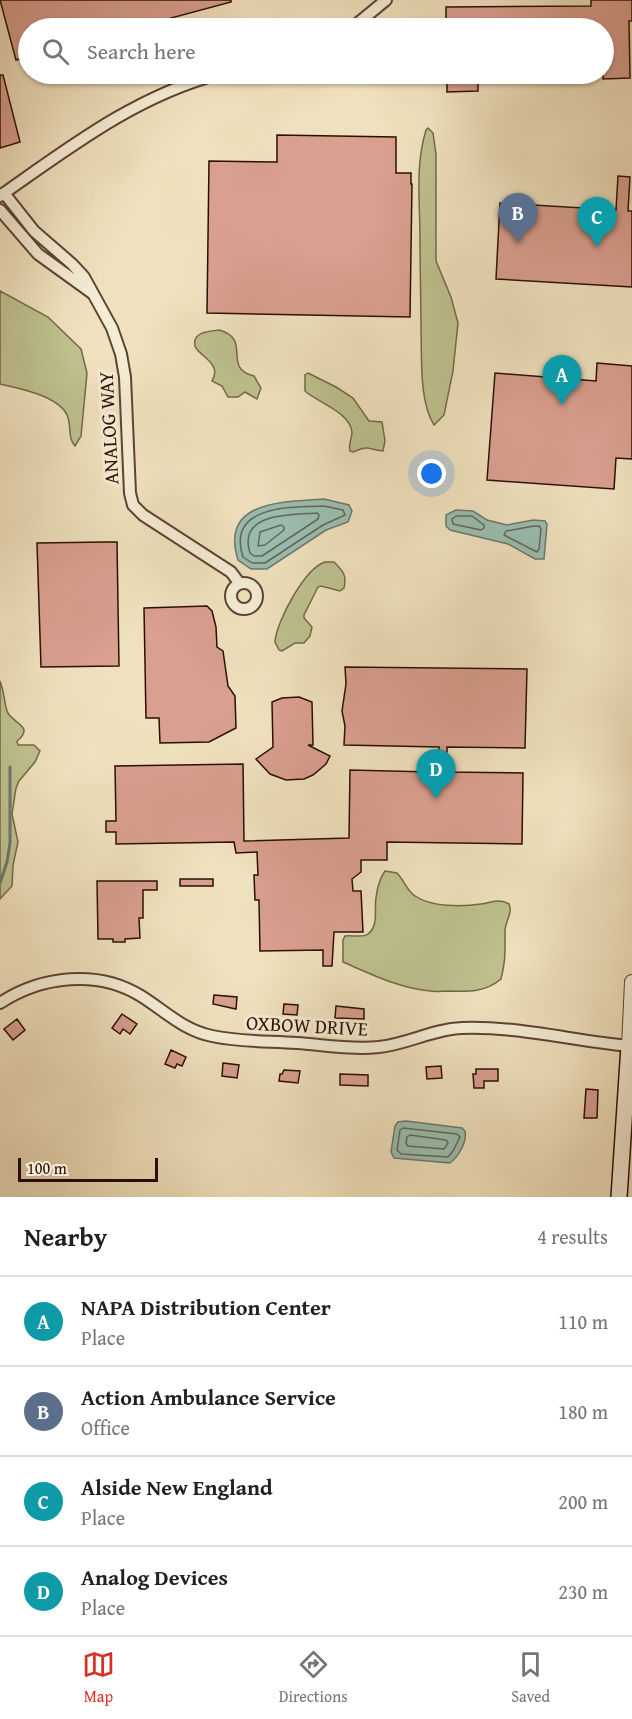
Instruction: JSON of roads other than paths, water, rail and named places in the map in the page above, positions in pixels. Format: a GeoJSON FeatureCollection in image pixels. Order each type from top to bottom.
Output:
{"type":"FeatureCollection","features":[{"type":"Feature","properties":{"kind":"main road"},"geometry":{"type":"LineString","coordinates":[[619,1197],[631,1046]]}},
{"type":"Feature","properties":{"kind":"street"},"geometry":{"type":"LineString","coordinates":[[364,18],[386,0]]}},
{"type":"Feature","properties":{"kind":"street"},"geometry":{"type":"LineString","coordinates":[[2,194],[136,106],[168,90],[187,84]]}},
{"type":"Feature","properties":{"kind":"street","name":"ANALOG WAY"},"geometry":{"type":"LineString","coordinates":[[2,194],[34,231],[84,277],[112,328],[123,365],[126,388],[130,493],[133,505],[151,520],[231,572],[240,584]]}},
{"type":"Feature","properties":{"kind":"street","name":"ANALOG WAY"},"geometry":{"type":"LineString","coordinates":[[0,210],[38,254],[92,293]]}},
{"type":"Feature","properties":{"kind":"street","name":"OXBOW DRIVE"},"geometry":{"type":"LineString","coordinates":[[0,1003],[39,984],[60,979],[79,979],[122,986],[140,995],[184,1026],[221,1038],[364,1048],[391,1045],[439,1031],[475,1028],[631,1046]]}},
{"type":"Feature","properties":{"kind":"street"},"geometry":{"type":"LineString","coordinates":[[631,1046],[632,982]]}},
{"type":"Feature","properties":{"kind":"water"},"geometry":{"type":"Polygon","coordinates":[[[324,499],[349,505],[352,511],[348,522],[326,530],[267,569],[251,569],[238,560],[235,540],[238,526],[246,515],[274,504],[324,499]]]}},
{"type":"Feature","properties":{"kind":"water"},"geometry":{"type":"Polygon","coordinates":[[[456,510],[473,511],[487,520],[507,525],[533,520],[545,521],[547,524],[544,559],[535,559],[508,544],[450,530],[446,526],[446,515],[456,510]]]}},
{"type":"Feature","properties":{"kind":"water"},"geometry":{"type":"Polygon","coordinates":[[[398,1122],[462,1128],[465,1131],[465,1140],[462,1148],[450,1163],[394,1158],[391,1152],[395,1126],[398,1122]]]}},
{"type":"Feature","properties":{"kind":"waterway"},"geometry":{"type":"LineString","coordinates":[[0,883],[10,843],[10,767]]}},
{"type":"Feature","properties":{"kind":"place","name":"Action Ambulance Service"},"geometry":{"type":"Point","coordinates":[518,243]}},
{"type":"Feature","properties":{"kind":"place","name":"Alside New England"},"geometry":{"type":"Point","coordinates":[597,247]}},
{"type":"Feature","properties":{"kind":"place","name":"NAPA Distribution Center"},"geometry":{"type":"Point","coordinates":[562,405]}},
{"type":"Feature","properties":{"kind":"place","name":"Analog Devices"},"geometry":{"type":"Point","coordinates":[436,799]}}]}
